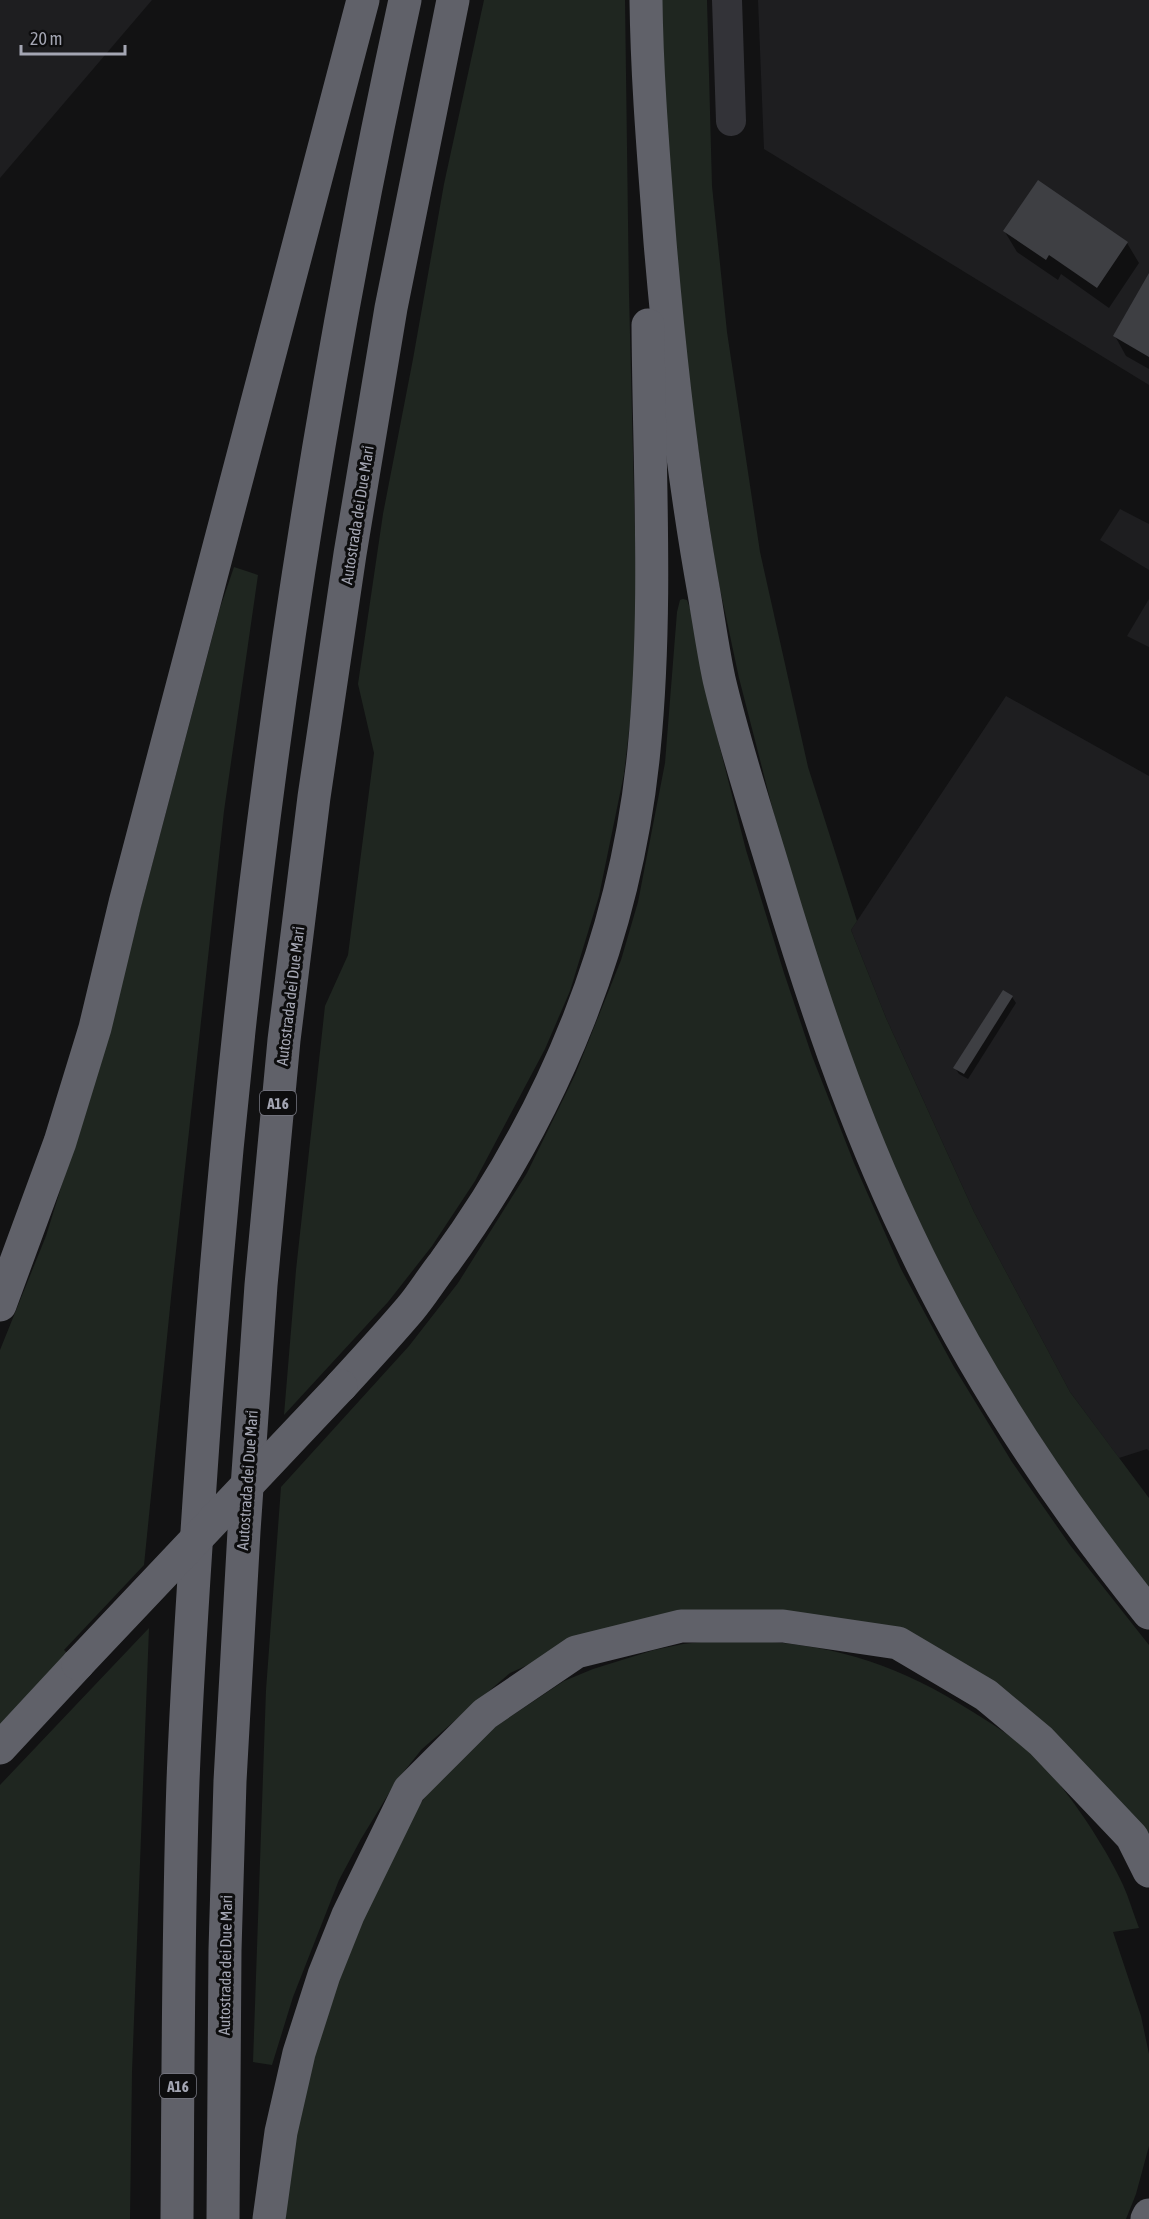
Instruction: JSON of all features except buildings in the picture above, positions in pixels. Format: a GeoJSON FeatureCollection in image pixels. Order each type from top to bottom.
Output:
{"type":"FeatureCollection","features":[{"type":"Feature","properties":{"kind":"highway"},"geometry":{"type":"LineString","coordinates":[[0,1305],[60,1142],[95,1028],[131,880],[363,0]]}},
{"type":"Feature","properties":{"kind":"highway","name":"A16"},"geometry":{"type":"LineString","coordinates":[[177,2219],[183,1779],[196,1532],[214,1282],[238,1035],[266,791],[303,547],[345,300],[405,0]]}},
{"type":"Feature","properties":{"kind":"highway","name":"Autostrada dei Due Mari"},"geometry":{"type":"LineString","coordinates":[[224,2219],[225,1950],[231,1769],[243,1543],[261,1285],[283,1052],[314,797],[350,554],[391,308],[453,0]]}},
{"type":"Feature","properties":{"kind":"highway"},"geometry":{"type":"LineString","coordinates":[[0,1748],[341,1386],[411,1308],[470,1228],[510,1164],[545,1098],[574,1034],[618,901],[634,820],[644,751],[652,579],[646,0]]}},
{"type":"Feature","properties":{"kind":"highway"},"geometry":{"type":"LineString","coordinates":[[647,75],[668,343],[694,535],[719,679],[756,813],[807,981],[868,1143],[908,1235],[963,1342],[1033,1456],[1099,1551],[1149,1613]]}},
{"type":"Feature","properties":{"kind":"highway"},"geometry":{"type":"LineString","coordinates":[[269,2219],[281,2132],[299,2053],[324,1975],[348,1915],[409,1790],[485,1714],[576,1652],[681,1626],[783,1626],[898,1642],[986,1695],[1041,1741],[1132,1837],[1149,1871]]}},
{"type":"Feature","properties":{"kind":"highway"},"geometry":{"type":"LineString","coordinates":[[165,2219],[179,1952]]}},
{"type":"Feature","properties":{"kind":"street"},"geometry":{"type":"LineString","coordinates":[[727,0],[731,121]]}},
{"type":"Feature","properties":{"kind":"shaded area"},"geometry":{"type":"Polygon","coordinates":[[[0,0],[152,0],[0,178],[0,0]]]}},
{"type":"Feature","properties":{"kind":"shaded area"},"geometry":{"type":"Polygon","coordinates":[[[484,0],[625,0],[637,614],[632,704],[624,774],[599,896],[570,991],[545,1049],[475,1181],[432,1246],[388,1302],[284,1415],[296,1270],[325,1006],[348,955],[374,753],[358,684],[383,514],[444,184],[484,0]]]}},
{"type":"Feature","properties":{"kind":"shaded area"},"geometry":{"type":"Polygon","coordinates":[[[662,0],[707,0],[712,186],[727,332],[760,552],[808,767],[857,921],[851,930],[886,1018],[974,1212],[1070,1392],[1149,1498],[1149,1590],[1077,1493],[1015,1399],[958,1306],[908,1203],[865,1101],[788,869],[739,678],[716,570],[700,461],[683,340],[665,125],[662,0]]]}},
{"type":"Feature","properties":{"kind":"shaded area"},"geometry":{"type":"Polygon","coordinates":[[[758,0],[1149,0],[1149,385],[764,149],[758,0]]]}},
{"type":"Feature","properties":{"kind":"shaded area"},"geometry":{"type":"Polygon","coordinates":[[[1120,509],[1149,524],[1149,570],[1100,540],[1120,509]]]}},
{"type":"Feature","properties":{"kind":"shaded area"},"geometry":{"type":"Polygon","coordinates":[[[234,567],[258,575],[224,811],[144,1565],[64,1650],[68,1654],[0,1727],[0,1350],[46,1236],[99,1065],[220,608],[234,567]]]}},
{"type":"Feature","properties":{"kind":"shaded area"},"geometry":{"type":"Polygon","coordinates":[[[1149,599],[1149,647],[1127,636],[1149,599]]]}},
{"type":"Feature","properties":{"kind":"shaded area"},"geometry":{"type":"Polygon","coordinates":[[[680,600],[687,600],[691,611],[708,701],[746,850],[784,973],[812,1056],[854,1163],[901,1269],[954,1367],[1012,1462],[1070,1545],[1149,1645],[1149,1857],[1113,1797],[838,1620],[561,1650],[510,1673],[422,1749],[397,1780],[339,1880],[293,1997],[272,2065],[253,2062],[266,1690],[281,1487],[409,1346],[458,1283],[527,1173],[575,1075],[621,960],[638,902],[665,763],[677,612],[680,600]]]}},
{"type":"Feature","properties":{"kind":"shaded area"},"geometry":{"type":"Polygon","coordinates":[[[1006,696],[1149,776],[1149,1451],[1147,1449],[1119,1458],[1070,1392],[974,1212],[886,1018],[851,930],[1006,696]]]}},
{"type":"Feature","properties":{"kind":"shaded area"},"geometry":{"type":"Polygon","coordinates":[[[149,1628],[132,2072],[130,2219],[0,2219],[0,1785],[149,1628]]]}},
{"type":"Feature","properties":{"kind":"shaded area"},"geometry":{"type":"Polygon","coordinates":[[[719,1640],[788,1644],[851,1656],[881,1665],[942,1693],[997,1727],[1036,1757],[1060,1784],[1084,1818],[1115,1869],[1139,1928],[1113,1932],[1141,2016],[1149,2054],[1149,2146],[1136,2194],[1126,2219],[279,2219],[309,2032],[414,1812],[441,1776],[480,1737],[564,1681],[593,1669],[654,1650],[719,1640]]]}}]}
